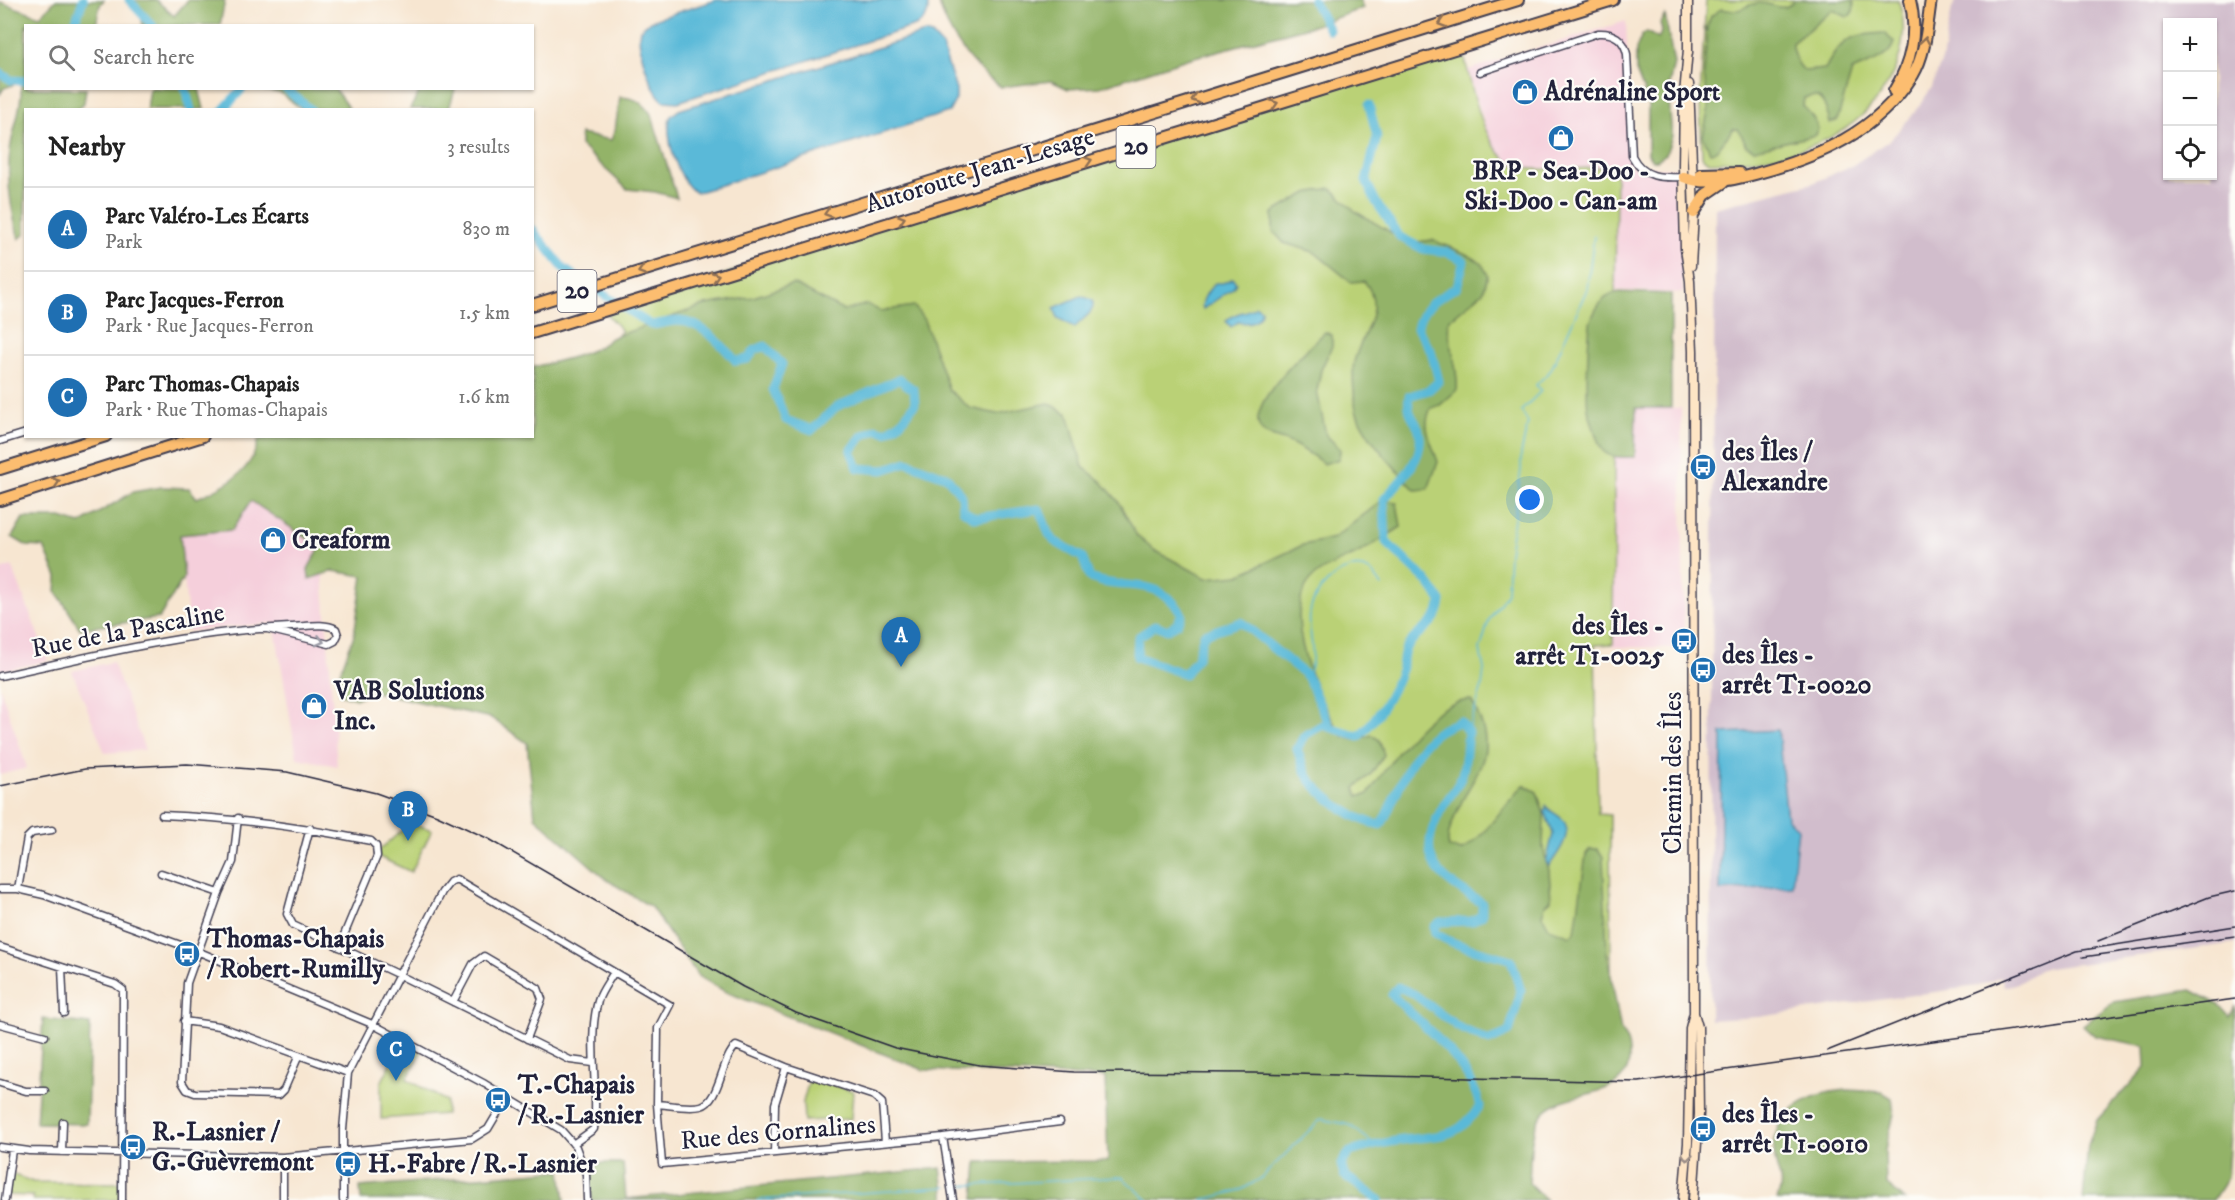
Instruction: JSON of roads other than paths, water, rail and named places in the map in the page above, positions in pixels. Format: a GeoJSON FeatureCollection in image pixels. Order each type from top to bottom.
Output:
{"type":"FeatureCollection","features":[{"type":"Feature","properties":{"kind":"highway","name":"Autoroute Jean-Lesage"},"geometry":{"type":"LineString","coordinates":[[534,304],[1518,0]]}},
{"type":"Feature","properties":{"kind":"highway","name":"Autoroute Jean-Lesage"},"geometry":{"type":"LineString","coordinates":[[534,332],[1613,0]]}},
{"type":"Feature","properties":{"kind":"highway"},"geometry":{"type":"LineString","coordinates":[[1886,108],[1910,57],[1914,32],[1911,0]]}},
{"type":"Feature","properties":{"kind":"highway"},"geometry":{"type":"LineString","coordinates":[[1694,213],[1704,195],[1726,181],[1780,169],[1843,142],[1866,127],[1892,104],[1914,73],[1924,48],[1931,0]]}},
{"type":"Feature","properties":{"kind":"highway"},"geometry":{"type":"LineString","coordinates":[[1689,177],[1754,174]]}},
{"type":"Feature","properties":{"kind":"highway"},"geometry":{"type":"LineString","coordinates":[[1689,177],[1726,181]]}},
{"type":"Feature","properties":{"kind":"highway"},"geometry":{"type":"LineString","coordinates":[[0,469],[100,438]]}},
{"type":"Feature","properties":{"kind":"highway"},"geometry":{"type":"LineString","coordinates":[[0,500],[197,438]]}},
{"type":"Feature","properties":{"kind":"main road","name":"Chemin des Îles"},"geometry":{"type":"LineString","coordinates":[[1688,0],[1689,177],[1685,249],[1690,281]]}},
{"type":"Feature","properties":{"kind":"main road","name":"Chemin des Îles"},"geometry":{"type":"LineString","coordinates":[[1683,1200],[1688,1143],[1690,1028],[1694,1013],[1694,449],[1690,281],[1694,213],[1689,177]]}},
{"type":"Feature","properties":{"kind":"main road","name":"Chemin des Îles"},"geometry":{"type":"LineString","coordinates":[[1693,1200],[1699,1114],[1698,1027],[1694,1013]]}},
{"type":"Feature","properties":{"kind":"street"},"geometry":{"type":"LineString","coordinates":[[1480,72],[1595,34],[1607,33],[1615,36],[1623,43],[1627,54],[1632,156],[1640,168],[1650,175],[1689,177]]}},
{"type":"Feature","properties":{"kind":"street"},"geometry":{"type":"LineString","coordinates":[[0,441],[24,434]]}},
{"type":"Feature","properties":{"kind":"street","name":"Rue de la Pascaline"},"geometry":{"type":"LineString","coordinates":[[0,676],[186,637],[263,628],[326,626],[336,629],[338,635],[335,641],[329,644],[263,628]]}},
{"type":"Feature","properties":{"kind":"street"},"geometry":{"type":"LineString","coordinates":[[162,815],[238,818],[310,828],[371,841],[378,851],[339,947]]}},
{"type":"Feature","properties":{"kind":"street"},"geometry":{"type":"LineString","coordinates":[[238,818],[233,862],[219,893],[187,983],[182,1082],[186,1090],[195,1094],[279,1095],[284,1090],[299,1055]]}},
{"type":"Feature","properties":{"kind":"street"},"geometry":{"type":"LineString","coordinates":[[310,828],[287,914],[293,925],[570,1060],[593,1063]]}},
{"type":"Feature","properties":{"kind":"street"},"geometry":{"type":"LineString","coordinates":[[18,889],[27,838],[32,833],[52,830]]}},
{"type":"Feature","properties":{"kind":"street"},"geometry":{"type":"LineString","coordinates":[[161,873],[219,893]]}},
{"type":"Feature","properties":{"kind":"street","name":"Rue des Cornalines"},"geometry":{"type":"LineString","coordinates":[[399,975],[442,892],[450,882],[456,879],[670,1005],[658,1028],[657,1104],[662,1164],[943,1137],[1060,1122]]}},
{"type":"Feature","properties":{"kind":"street"},"geometry":{"type":"LineString","coordinates":[[0,889],[18,889],[44,895],[197,951],[372,1024],[507,1097],[561,1130],[573,1144],[586,1174],[587,1200]]}},
{"type":"Feature","properties":{"kind":"street"},"geometry":{"type":"LineString","coordinates":[[0,947],[115,984],[123,990],[122,1200]]}},
{"type":"Feature","properties":{"kind":"street"},"geometry":{"type":"LineString","coordinates":[[453,1002],[473,964],[484,956],[538,988],[542,999],[527,1039]]}},
{"type":"Feature","properties":{"kind":"street"},"geometry":{"type":"LineString","coordinates":[[62,967],[64,1013]]}},
{"type":"Feature","properties":{"kind":"street"},"geometry":{"type":"LineString","coordinates":[[573,1144],[594,1129],[597,1105],[593,1063],[598,1001],[614,972]]}},
{"type":"Feature","properties":{"kind":"street"},"geometry":{"type":"LineString","coordinates":[[343,1200],[343,1152],[348,1073],[399,975]]}},
{"type":"Feature","properties":{"kind":"street"},"geometry":{"type":"LineString","coordinates":[[184,1021],[219,1026],[348,1073]]}},
{"type":"Feature","properties":{"kind":"street"},"geometry":{"type":"LineString","coordinates":[[0,1024],[45,1036]]}},
{"type":"Feature","properties":{"kind":"street"},"geometry":{"type":"LineString","coordinates":[[657,1104],[701,1106],[711,1100],[729,1052],[736,1046],[786,1068],[874,1096],[882,1103],[885,1142]]}},
{"type":"Feature","properties":{"kind":"street"},"geometry":{"type":"LineString","coordinates":[[774,1153],[775,1104],[786,1068]]}},
{"type":"Feature","properties":{"kind":"street"},"geometry":{"type":"LineString","coordinates":[[0,1083],[26,1091],[45,1091]]}},
{"type":"Feature","properties":{"kind":"street"},"geometry":{"type":"LineString","coordinates":[[0,1147],[12,1150],[62,1152],[283,1157],[343,1152],[472,1139],[488,1129],[507,1097]]}},
{"type":"Feature","properties":{"kind":"street"},"geometry":{"type":"LineString","coordinates":[[62,1152],[63,1122]]}},
{"type":"Feature","properties":{"kind":"street"},"geometry":{"type":"LineString","coordinates":[[943,1137],[953,1200]]}},
{"type":"Feature","properties":{"kind":"street"},"geometry":{"type":"LineString","coordinates":[[4,1200],[12,1150]]}},
{"type":"Feature","properties":{"kind":"street"},"geometry":{"type":"LineString","coordinates":[[283,1157],[283,1200]]}},
{"type":"Feature","properties":{"kind":"water"},"geometry":{"type":"Polygon","coordinates":[[[716,0],[927,0],[928,9],[925,19],[915,26],[678,102],[664,101],[654,88],[646,68],[640,46],[640,30],[650,21],[716,0]]]}},
{"type":"Feature","properties":{"kind":"water"},"geometry":{"type":"Polygon","coordinates":[[[925,33],[932,35],[942,46],[956,90],[956,99],[949,112],[702,191],[695,192],[683,178],[674,157],[669,134],[671,116],[679,110],[925,33]]]}},
{"type":"Feature","properties":{"kind":"water"},"geometry":{"type":"Polygon","coordinates":[[[1233,278],[1236,283],[1233,288],[1203,309],[1204,299],[1215,283],[1223,283],[1233,278]]]}},
{"type":"Feature","properties":{"kind":"water"},"geometry":{"type":"Polygon","coordinates":[[[1081,296],[1092,300],[1093,308],[1075,328],[1058,318],[1054,308],[1081,296]]]}},
{"type":"Feature","properties":{"kind":"water"},"geometry":{"type":"Polygon","coordinates":[[[1256,306],[1261,309],[1261,313],[1254,321],[1238,322],[1231,327],[1226,321],[1233,316],[1256,306]]]}},
{"type":"Feature","properties":{"kind":"water"},"geometry":{"type":"Polygon","coordinates":[[[1778,730],[1787,819],[1798,828],[1792,886],[1720,891],[1722,733],[1778,730]]]}},
{"type":"Feature","properties":{"kind":"water"},"geometry":{"type":"Polygon","coordinates":[[[1546,806],[1561,818],[1567,829],[1564,843],[1549,866],[1546,862],[1553,834],[1545,812],[1546,806]]]}},
{"type":"Feature","properties":{"kind":"waterway"},"geometry":{"type":"LineString","coordinates":[[75,24],[83,0]]}},
{"type":"Feature","properties":{"kind":"waterway"},"geometry":{"type":"LineString","coordinates":[[129,0],[151,24]]}},
{"type":"Feature","properties":{"kind":"waterway"},"geometry":{"type":"LineString","coordinates":[[1313,0],[1329,30]]}},
{"type":"Feature","properties":{"kind":"waterway"},"geometry":{"type":"LineString","coordinates":[[0,73],[11,80],[24,81]]}},
{"type":"Feature","properties":{"kind":"waterway"},"geometry":{"type":"LineString","coordinates":[[186,90],[190,108]]}},
{"type":"Feature","properties":{"kind":"waterway"},"geometry":{"type":"LineString","coordinates":[[225,108],[241,90]]}},
{"type":"Feature","properties":{"kind":"waterway"},"geometry":{"type":"LineString","coordinates":[[287,90],[309,108]]}},
{"type":"Feature","properties":{"kind":"waterway"},"geometry":{"type":"LineString","coordinates":[[1369,105],[1377,137],[1366,181],[1376,202],[1400,237],[1423,249],[1447,252],[1464,261],[1457,287],[1432,303],[1419,320],[1417,328],[1431,351],[1439,381],[1429,390],[1409,396],[1409,410],[1420,436],[1418,454],[1403,478],[1384,499],[1386,542],[1427,581],[1441,601],[1436,616],[1406,648],[1402,667],[1393,688],[1384,705],[1366,729],[1359,736],[1322,725],[1304,736],[1297,749],[1308,777],[1317,788],[1352,814],[1381,825],[1417,753],[1438,732],[1460,721],[1468,732],[1463,771],[1433,828],[1430,843],[1431,855],[1435,866],[1443,876],[1482,903],[1482,915],[1472,921],[1440,922],[1434,927],[1435,933],[1462,946],[1511,960],[1521,991],[1509,1032],[1489,1041],[1458,1027],[1414,994],[1398,987],[1392,995],[1456,1059],[1474,1089],[1480,1106],[1465,1124],[1450,1133],[1388,1142],[1350,1152],[1341,1164],[1344,1175],[1379,1200]]}},
{"type":"Feature","properties":{"kind":"waterway"},"geometry":{"type":"LineString","coordinates":[[534,232],[564,269],[651,325],[672,321],[696,325],[711,335],[736,361],[748,359],[755,350],[765,346],[782,364],[773,389],[786,420],[812,430],[836,407],[899,379],[914,390],[915,404],[901,422],[886,432],[877,429],[862,436],[851,451],[858,468],[883,470],[907,462],[947,477],[962,496],[963,510],[975,518],[1039,509],[1054,541],[1082,557],[1090,578],[1103,582],[1140,586],[1162,593],[1182,614],[1177,624],[1167,630],[1156,625],[1138,637],[1137,657],[1185,674],[1197,658],[1204,634],[1241,622],[1307,676],[1330,727]]}},
{"type":"Feature","properties":{"kind":"waterway"},"geometry":{"type":"LineString","coordinates":[[1468,732],[1482,687],[1484,669],[1480,650],[1489,620],[1507,593],[1509,554],[1521,470],[1521,454],[1528,422],[1521,411],[1541,391],[1536,385],[1551,370],[1587,289],[1594,236]]}},
{"type":"Feature","properties":{"kind":"waterway"},"geometry":{"type":"LineString","coordinates":[[1307,676],[1312,659],[1310,613],[1321,588],[1336,575],[1353,568],[1369,571],[1382,586]]}},
{"type":"Feature","properties":{"kind":"waterway"},"geometry":{"type":"LineString","coordinates":[[1203,1200],[1241,1190],[1260,1179],[1321,1119],[1350,1125],[1370,1141],[1371,1146]]}},
{"type":"Feature","properties":{"kind":"waterway"},"geometry":{"type":"LineString","coordinates":[[955,1186],[1122,1177],[1148,1200]]}},
{"type":"Feature","properties":{"kind":"waterway"},"geometry":{"type":"LineString","coordinates":[[757,1200],[947,1187]]}},
{"type":"Feature","properties":{"kind":"railway"},"geometry":{"type":"LineString","coordinates":[[0,786],[85,769],[187,764],[287,772],[376,793],[437,815],[489,839],[743,987],[796,1013],[895,1048],[979,1065],[1074,1072],[1253,1073],[1639,1082],[2235,999]]}},
{"type":"Feature","properties":{"kind":"railway"},"geometry":{"type":"LineString","coordinates":[[2098,941],[2209,897],[2235,891]]}},
{"type":"Feature","properties":{"kind":"railway"},"geometry":{"type":"LineString","coordinates":[[1827,1051],[2077,951],[2235,926]]}},
{"type":"Feature","properties":{"kind":"railway"},"geometry":{"type":"LineString","coordinates":[[2083,957],[2235,936]]}},
{"type":"Feature","properties":{"kind":"place","name":"Adrénaline Sport"},"geometry":{"type":"Point","coordinates":[1525,92]}},
{"type":"Feature","properties":{"kind":"place","name":"BRP - Sea-Doo - Ski-Doo - Can-am"},"geometry":{"type":"Point","coordinates":[1561,138]}},
{"type":"Feature","properties":{"kind":"place","name":"des Îles / Alexandre"},"geometry":{"type":"Point","coordinates":[1703,467]}},
{"type":"Feature","properties":{"kind":"place","name":"Creaform"},"geometry":{"type":"Point","coordinates":[273,540]}},
{"type":"Feature","properties":{"kind":"place","name":"des Îles - arrêt T1-0025"},"geometry":{"type":"Point","coordinates":[1684,641]}},
{"type":"Feature","properties":{"kind":"place","name":"Parc Valéro-Les Écarts"},"geometry":{"type":"Point","coordinates":[901,667]}},
{"type":"Feature","properties":{"kind":"place","name":"des Îles - arrêt T1-0020"},"geometry":{"type":"Point","coordinates":[1703,670]}},
{"type":"Feature","properties":{"kind":"place","name":"VAB Solutions Inc."},"geometry":{"type":"Point","coordinates":[314,706]}},
{"type":"Feature","properties":{"kind":"place","name":"Parc Jacques-Ferron"},"geometry":{"type":"Point","coordinates":[408,841]}},
{"type":"Feature","properties":{"kind":"place","name":"Thomas-Chapais / Robert-Rumilly"},"geometry":{"type":"Point","coordinates":[187,954]}},
{"type":"Feature","properties":{"kind":"place","name":"Parc Thomas-Chapais"},"geometry":{"type":"Point","coordinates":[396,1081]}},
{"type":"Feature","properties":{"kind":"place","name":"T.-Chapais / R.-Lasnier"},"geometry":{"type":"Point","coordinates":[498,1100]}},
{"type":"Feature","properties":{"kind":"place","name":"des Îles - arrêt T1-0010"},"geometry":{"type":"Point","coordinates":[1703,1129]}},
{"type":"Feature","properties":{"kind":"place","name":"R.-Lasnier / G.-Guèvremont"},"geometry":{"type":"Point","coordinates":[133,1147]}},
{"type":"Feature","properties":{"kind":"place","name":"H.-Fabre / R.-Lasnier"},"geometry":{"type":"Point","coordinates":[348,1164]}}]}
